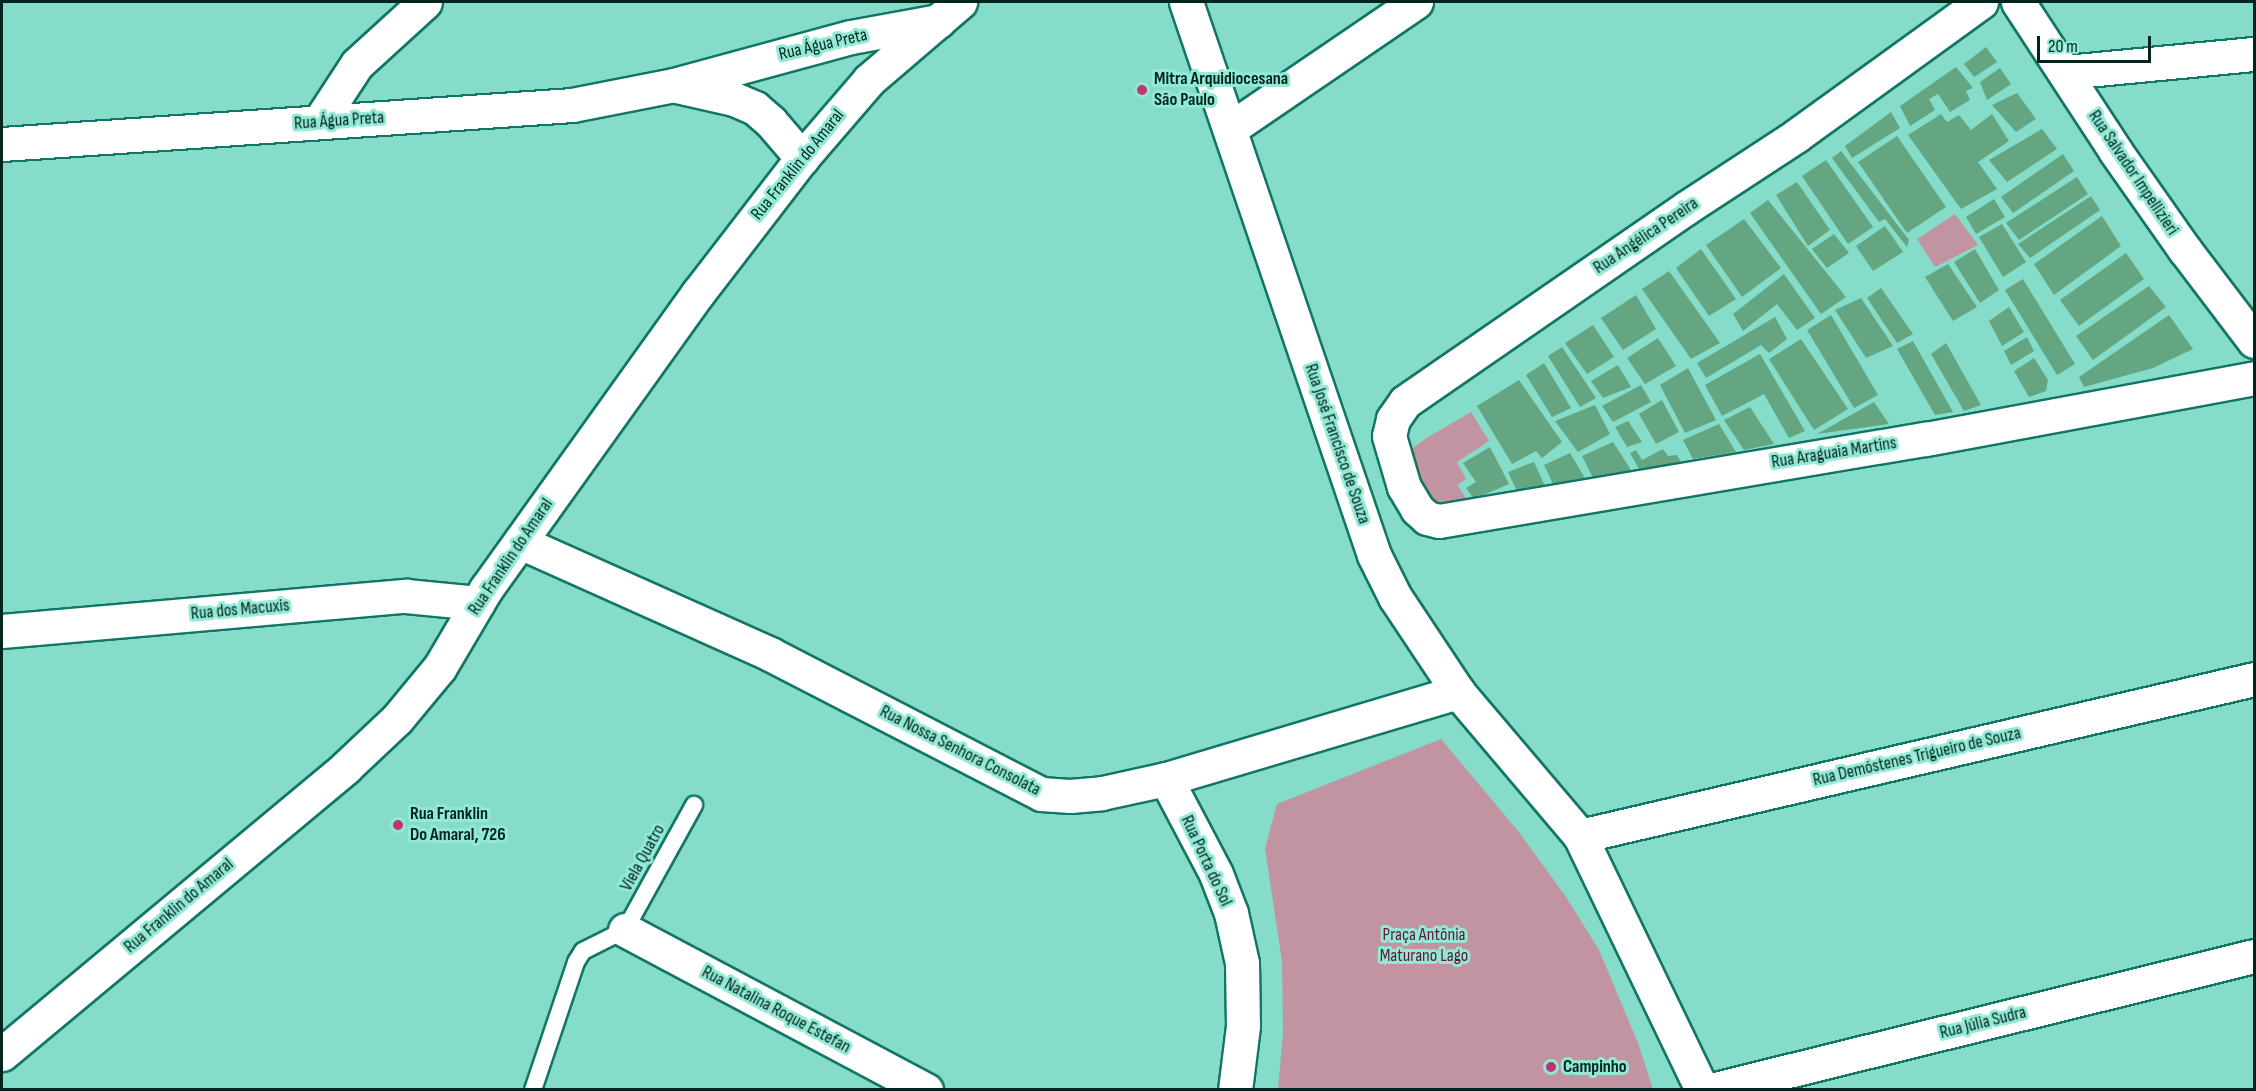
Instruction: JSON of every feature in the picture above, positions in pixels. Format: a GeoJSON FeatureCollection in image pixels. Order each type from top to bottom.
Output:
{"type":"FeatureCollection","features":[{"type":"Feature","properties":{"kind":"street"},"geometry":{"type":"LineString","coordinates":[[319,122],[357,64],[425,2]]}},
{"type":"Feature","properties":{"kind":"street","name":"Rua José Francisco de Souza"},"geometry":{"type":"LineString","coordinates":[[1186,2],[1231,128],[1374,555],[1395,597],[1458,692],[1580,836]]}},
{"type":"Feature","properties":{"kind":"street"},"geometry":{"type":"LineString","coordinates":[[1231,128],[1416,2]]}},
{"type":"Feature","properties":{"kind":"street","name":"Rua Angélica Pereira"},"geometry":{"type":"LineString","coordinates":[[1417,509],[1404,488],[1389,436],[1393,419],[1405,402],[1686,208],[1796,136],[1981,2]]}},
{"type":"Feature","properties":{"kind":"street","name":"Rua Salvador Impellizieri"},"geometry":{"type":"LineString","coordinates":[[2018,2],[2066,72],[2116,152],[2254,341]]}},
{"type":"Feature","properties":{"kind":"street","name":"Rua Água Preta"},"geometry":{"type":"LineString","coordinates":[[2,144],[572,105],[674,85],[950,11]]}},
{"type":"Feature","properties":{"kind":"street","name":"Rua Franklin do Amaral"},"geometry":{"type":"LineString","coordinates":[[2,1054],[371,744],[397,719],[440,667],[478,603],[520,542],[698,293],[802,158],[869,80],[950,11]]}},
{"type":"Feature","properties":{"kind":"street"},"geometry":{"type":"LineString","coordinates":[[2066,72],[2254,54]]}},
{"type":"Feature","properties":{"kind":"street","name":"Rua Água Preta"},"geometry":{"type":"LineString","coordinates":[[674,85],[734,99],[754,108],[771,122],[802,158]]}},
{"type":"Feature","properties":{"kind":"street","name":"Rua Araguaia Martins"},"geometry":{"type":"LineString","coordinates":[[1417,509],[1427,518],[1439,522],[1926,439],[2254,378]]}},
{"type":"Feature","properties":{"kind":"street","name":"Rua Nossa Senhora Consolata"},"geometry":{"type":"LineString","coordinates":[[520,542],[770,654],[1041,794],[1070,796],[1102,793],[1166,779],[1458,692]]}},
{"type":"Feature","properties":{"kind":"street","name":"Rua dos Macuxis"},"geometry":{"type":"LineString","coordinates":[[2,631],[406,596],[478,603]]}},
{"type":"Feature","properties":{"kind":"street","name":"Rua Demóstenes Trigueiro de Souza"},"geometry":{"type":"LineString","coordinates":[[1580,836],[2254,679]]}},
{"type":"Feature","properties":{"kind":"street","name":"Rua Porta do Sol"},"geometry":{"type":"LineString","coordinates":[[1166,779],[1216,874],[1236,933],[1242,963],[1243,1026],[1235,1089]]}},
{"type":"Feature","properties":{"kind":"street"},"geometry":{"type":"LineString","coordinates":[[1580,836],[1702,1089]]}},
{"type":"Feature","properties":{"kind":"street","name":"Rua Natalina Roque Estefan"},"geometry":{"type":"LineString","coordinates":[[625,930],[926,1089]]}},
{"type":"Feature","properties":{"kind":"street","name":"Rua Júlia Sudra"},"geometry":{"type":"LineString","coordinates":[[1710,1089],[2254,956]]}},
{"type":"Feature","properties":{"kind":"lane","name":"Viela Quatro"},"geometry":{"type":"LineString","coordinates":[[625,930],[694,805]]}},
{"type":"Feature","properties":{"kind":"lane"},"geometry":{"type":"LineString","coordinates":[[533,1089],[576,962],[583,951],[625,930]]}},
{"type":"Feature","properties":{"kind":"green space"},"geometry":{"type":"Polygon","coordinates":[[[1955,214],[1978,245],[1935,267],[1917,239],[1955,214]]]}},
{"type":"Feature","properties":{"kind":"green space"},"geometry":{"type":"Polygon","coordinates":[[[1471,412],[1489,441],[1457,462],[1466,479],[1457,485],[1466,498],[1441,506],[1425,502],[1405,458],[1425,439],[1471,412]]]}},
{"type":"Feature","properties":{"kind":"green space","name":"Praça Antônia Maturano Lago"},"geometry":{"type":"Polygon","coordinates":[[[1441,739],[1518,831],[1566,897],[1599,950],[1638,1043],[1653,1089],[1278,1089],[1283,1033],[1282,961],[1265,849],[1277,804],[1441,739]]]}},
{"type":"Feature","properties":{"kind":"building"},"geometry":{"type":"Polygon","coordinates":[[[1986,47],[1997,62],[1974,77],[1964,64],[1986,47]]]}},
{"type":"Feature","properties":{"kind":"building"},"geometry":{"type":"Polygon","coordinates":[[[1956,67],[1973,88],[1966,91],[1970,100],[1950,112],[1938,94],[1929,99],[1935,110],[1910,126],[1900,106],[1956,67]]]}},
{"type":"Feature","properties":{"kind":"building"},"geometry":{"type":"Polygon","coordinates":[[[2000,68],[2011,84],[1987,100],[1980,82],[2000,68]]]}},
{"type":"Feature","properties":{"kind":"building"},"geometry":{"type":"Polygon","coordinates":[[[2017,93],[2036,119],[2016,132],[1992,105],[2017,93]]]}},
{"type":"Feature","properties":{"kind":"building"},"geometry":{"type":"Polygon","coordinates":[[[1891,112],[1900,128],[1852,158],[1845,146],[1891,112]]]}},
{"type":"Feature","properties":{"kind":"building"},"geometry":{"type":"Polygon","coordinates":[[[1941,114],[1947,122],[1959,115],[1971,130],[1992,114],[2009,141],[1978,162],[1997,189],[1961,209],[1908,135],[1941,114]]]}},
{"type":"Feature","properties":{"kind":"building"},"geometry":{"type":"Polygon","coordinates":[[[2042,129],[2057,149],[2007,182],[1989,160],[2042,129]]]}},
{"type":"Feature","properties":{"kind":"building"},"geometry":{"type":"Polygon","coordinates":[[[1897,136],[1946,207],[1907,233],[1858,162],[1897,136]]]}},
{"type":"Feature","properties":{"kind":"building"},"geometry":{"type":"Polygon","coordinates":[[[1841,151],[1909,240],[1907,247],[1885,219],[1879,222],[1832,158],[1841,151]]]}},
{"type":"Feature","properties":{"kind":"building"},"geometry":{"type":"Polygon","coordinates":[[[2063,154],[2074,171],[2013,213],[2001,197],[2063,154]]]}},
{"type":"Feature","properties":{"kind":"building"},"geometry":{"type":"Polygon","coordinates":[[[1826,160],[1873,227],[1848,244],[1802,176],[1826,160]]]}},
{"type":"Feature","properties":{"kind":"building"},"geometry":{"type":"Polygon","coordinates":[[[2077,177],[2088,194],[2019,240],[2006,223],[2077,177]]]}},
{"type":"Feature","properties":{"kind":"building"},"geometry":{"type":"Polygon","coordinates":[[[1797,182],[1830,230],[1808,246],[1776,195],[1797,182]]]}},
{"type":"Feature","properties":{"kind":"building"},"geometry":{"type":"Polygon","coordinates":[[[2091,196],[2100,210],[2030,258],[2018,244],[2091,196]]]}},
{"type":"Feature","properties":{"kind":"building"},"geometry":{"type":"Polygon","coordinates":[[[1994,199],[2005,217],[1976,234],[1966,217],[1994,199]]]}},
{"type":"Feature","properties":{"kind":"building"},"geometry":{"type":"Polygon","coordinates":[[[1768,200],[1846,297],[1821,314],[1750,213],[1768,200]]]}},
{"type":"Feature","properties":{"kind":"building"},"geometry":{"type":"Polygon","coordinates":[[[2102,216],[2121,246],[2054,295],[2034,264],[2102,216]]]}},
{"type":"Feature","properties":{"kind":"building"},"geometry":{"type":"Polygon","coordinates":[[[1744,219],[1781,268],[1742,297],[1706,245],[1744,219]]]}},
{"type":"Feature","properties":{"kind":"building"},"geometry":{"type":"Polygon","coordinates":[[[2002,224],[2026,262],[2003,277],[1979,237],[2002,224]]]}},
{"type":"Feature","properties":{"kind":"building"},"geometry":{"type":"Polygon","coordinates":[[[1885,226],[1903,252],[1873,271],[1856,246],[1885,226]]]}},
{"type":"Feature","properties":{"kind":"building"},"geometry":{"type":"Polygon","coordinates":[[[1834,234],[1849,253],[1827,268],[1812,249],[1834,234]]]}},
{"type":"Feature","properties":{"kind":"building"},"geometry":{"type":"Polygon","coordinates":[[[1701,249],[1736,299],[1709,316],[1676,268],[1701,249]]]}},
{"type":"Feature","properties":{"kind":"building"},"geometry":{"type":"Polygon","coordinates":[[[1975,249],[1999,290],[1980,303],[1954,262],[1975,249]]]}},
{"type":"Feature","properties":{"kind":"building"},"geometry":{"type":"Polygon","coordinates":[[[2126,253],[2144,279],[2079,326],[2060,300],[2126,253]]]}},
{"type":"Feature","properties":{"kind":"building"},"geometry":{"type":"Polygon","coordinates":[[[1948,264],[1977,307],[1953,321],[1925,277],[1948,264]]]}},
{"type":"Feature","properties":{"kind":"building"},"geometry":{"type":"Polygon","coordinates":[[[1669,271],[1720,343],[1691,359],[1642,289],[1669,271]]]}},
{"type":"Feature","properties":{"kind":"building"},"geometry":{"type":"Polygon","coordinates":[[[1784,274],[1815,318],[1797,330],[1777,304],[1743,331],[1733,314],[1784,274]]]}},
{"type":"Feature","properties":{"kind":"building"},"geometry":{"type":"Polygon","coordinates":[[[2023,279],[2075,364],[2057,375],[2005,290],[2023,279]]]}},
{"type":"Feature","properties":{"kind":"building"},"geometry":{"type":"Polygon","coordinates":[[[2149,286],[2166,307],[2093,360],[2076,336],[2149,286]]]}},
{"type":"Feature","properties":{"kind":"building"},"geometry":{"type":"Polygon","coordinates":[[[1881,288],[1913,334],[1897,343],[1867,298],[1881,288]]]}},
{"type":"Feature","properties":{"kind":"building"},"geometry":{"type":"Polygon","coordinates":[[[1636,295],[1656,329],[1623,350],[1601,318],[1636,295]]]}},
{"type":"Feature","properties":{"kind":"building"},"geometry":{"type":"Polygon","coordinates":[[[1861,298],[1893,346],[1866,358],[1835,310],[1861,298]]]}},
{"type":"Feature","properties":{"kind":"building"},"geometry":{"type":"Polygon","coordinates":[[[2009,307],[2024,332],[2002,346],[1989,321],[2009,307]]]}},
{"type":"Feature","properties":{"kind":"building"},"geometry":{"type":"Polygon","coordinates":[[[1831,315],[1878,395],[1854,408],[1807,330],[1831,315]]]}},
{"type":"Feature","properties":{"kind":"building"},"geometry":{"type":"Polygon","coordinates":[[[2169,315],[2193,349],[2153,368],[2084,387],[2079,377],[2169,315]]]}},
{"type":"Feature","properties":{"kind":"building"},"geometry":{"type":"Polygon","coordinates":[[[1775,317],[1787,339],[1769,353],[1761,345],[1706,378],[1697,363],[1775,317]]]}},
{"type":"Feature","properties":{"kind":"building"},"geometry":{"type":"Polygon","coordinates":[[[1593,325],[1614,357],[1587,374],[1565,343],[1593,325]]]}},
{"type":"Feature","properties":{"kind":"building"},"geometry":{"type":"Polygon","coordinates":[[[2027,337],[2034,351],[2011,365],[2004,351],[2027,337]]]}},
{"type":"Feature","properties":{"kind":"building"},"geometry":{"type":"Polygon","coordinates":[[[1658,338],[1676,366],[1645,384],[1627,358],[1658,338]]]}},
{"type":"Feature","properties":{"kind":"building"},"geometry":{"type":"Polygon","coordinates":[[[1801,339],[1848,409],[1814,430],[1769,359],[1801,339]]]}},
{"type":"Feature","properties":{"kind":"building"},"geometry":{"type":"Polygon","coordinates":[[[1913,341],[1953,412],[1935,415],[1897,349],[1913,341]]]}},
{"type":"Feature","properties":{"kind":"building"},"geometry":{"type":"Polygon","coordinates":[[[1946,343],[1981,405],[1964,411],[1931,354],[1946,343]]]}},
{"type":"Feature","properties":{"kind":"building"},"geometry":{"type":"Polygon","coordinates":[[[1562,347],[1596,398],[1580,407],[1548,356],[1562,347]]]}},
{"type":"Feature","properties":{"kind":"building"},"geometry":{"type":"Polygon","coordinates":[[[1760,354],[1805,431],[1789,438],[1764,394],[1722,416],[1705,385],[1760,354]]]}},
{"type":"Feature","properties":{"kind":"building"},"geometry":{"type":"Polygon","coordinates":[[[2034,358],[2048,380],[2046,391],[2029,397],[2014,371],[2034,358]]]}},
{"type":"Feature","properties":{"kind":"building"},"geometry":{"type":"Polygon","coordinates":[[[1544,363],[1571,408],[1552,417],[1526,375],[1544,363]]]}},
{"type":"Feature","properties":{"kind":"building"},"geometry":{"type":"Polygon","coordinates":[[[1618,365],[1631,387],[1603,398],[1591,381],[1618,365]]]}},
{"type":"Feature","properties":{"kind":"building"},"geometry":{"type":"Polygon","coordinates":[[[1688,368],[1716,420],[1685,433],[1660,385],[1688,368]]]}},
{"type":"Feature","properties":{"kind":"building"},"geometry":{"type":"Polygon","coordinates":[[[1519,380],[1562,442],[1542,458],[1536,451],[1512,464],[1477,406],[1519,380]]]}},
{"type":"Feature","properties":{"kind":"building"},"geometry":{"type":"Polygon","coordinates":[[[1641,385],[1651,402],[1613,422],[1602,406],[1641,385]]]}},
{"type":"Feature","properties":{"kind":"building"},"geometry":{"type":"Polygon","coordinates":[[[1662,400],[1679,432],[1656,444],[1639,414],[1662,400]]]}},
{"type":"Feature","properties":{"kind":"building"},"geometry":{"type":"Polygon","coordinates":[[[1874,402],[1889,424],[1817,434],[1874,402]]]}},
{"type":"Feature","properties":{"kind":"building"},"geometry":{"type":"Polygon","coordinates":[[[1595,405],[1610,434],[1578,452],[1555,421],[1595,405]]]}},
{"type":"Feature","properties":{"kind":"building"},"geometry":{"type":"Polygon","coordinates":[[[1750,407],[1774,444],[1744,450],[1724,420],[1750,407]]]}},
{"type":"Feature","properties":{"kind":"building"},"geometry":{"type":"Polygon","coordinates":[[[1628,421],[1642,442],[1627,447],[1615,427],[1628,421]]]}},
{"type":"Feature","properties":{"kind":"building"},"geometry":{"type":"Polygon","coordinates":[[[1719,424],[1736,452],[1693,459],[1683,440],[1719,424]]]}},
{"type":"Feature","properties":{"kind":"building"},"geometry":{"type":"Polygon","coordinates":[[[1613,442],[1631,470],[1593,478],[1582,456],[1613,442]]]}},
{"type":"Feature","properties":{"kind":"building"},"geometry":{"type":"Polygon","coordinates":[[[1490,447],[1509,484],[1474,499],[1466,488],[1476,482],[1463,463],[1490,447]]]}},
{"type":"Feature","properties":{"kind":"building"},"geometry":{"type":"Polygon","coordinates":[[[1663,449],[1668,456],[1677,455],[1681,462],[1640,471],[1630,453],[1636,450],[1642,460],[1663,449]]]}},
{"type":"Feature","properties":{"kind":"building"},"geometry":{"type":"Polygon","coordinates":[[[1570,453],[1585,478],[1553,484],[1544,465],[1570,453]]]}},
{"type":"Feature","properties":{"kind":"building"},"geometry":{"type":"Polygon","coordinates":[[[1534,462],[1545,486],[1517,491],[1508,472],[1534,462]]]}},
{"type":"Feature","properties":{"kind":"place","name":"Mitra Arquidiocesana São Paulo"},"geometry":{"type":"Point","coordinates":[1142,90]}},
{"type":"Feature","properties":{"kind":"place","name":"Rua Franklin Do Amaral, 726"},"geometry":{"type":"Point","coordinates":[398,825]}},
{"type":"Feature","properties":{"kind":"place","name":"Campinho"},"geometry":{"type":"Point","coordinates":[1551,1067]}}]}
